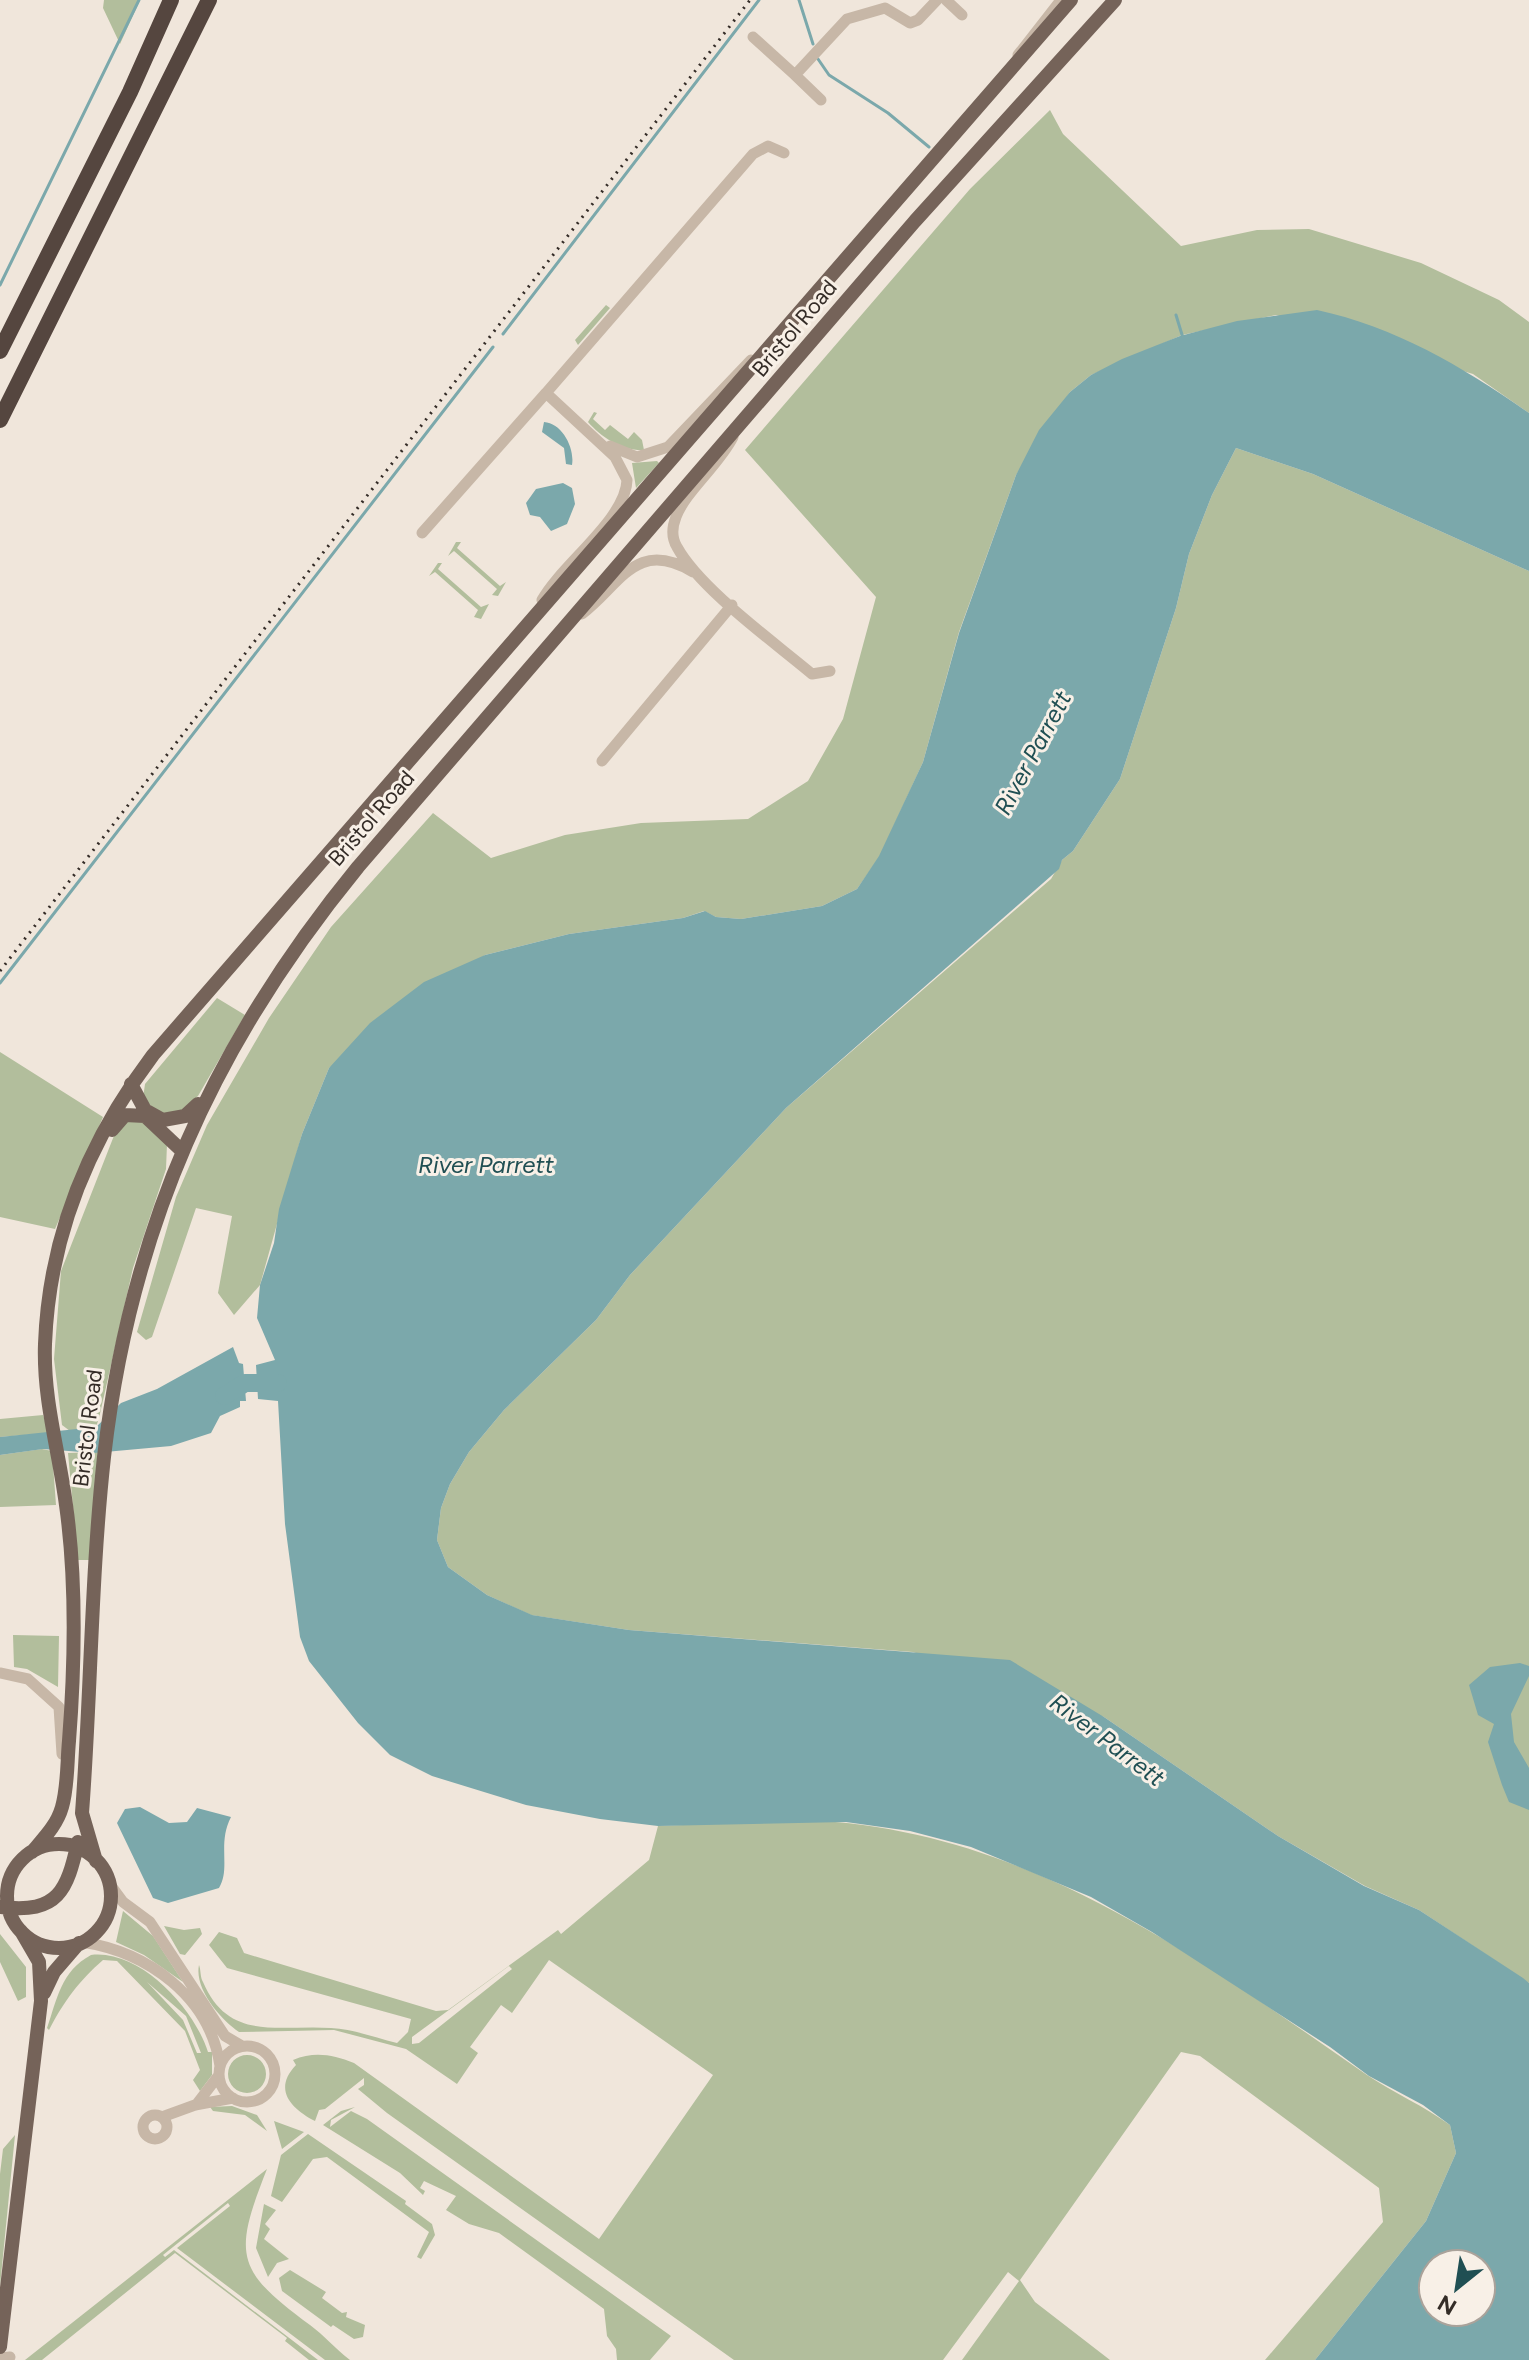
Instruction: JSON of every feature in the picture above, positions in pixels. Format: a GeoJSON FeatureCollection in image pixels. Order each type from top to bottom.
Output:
{"type":"FeatureCollection","features":[{"type":"Feature","properties":{"kind":"highway"},"geometry":{"type":"LineString","coordinates":[[0,351],[130,92],[171,0]]}},
{"type":"Feature","properties":{"kind":"highway"},"geometry":{"type":"LineString","coordinates":[[0,420],[209,0]]}},
{"type":"Feature","properties":{"kind":"main road","name":"Bristol Road"},"geometry":{"type":"LineString","coordinates":[[0,1874],[32,1852],[55,1823],[65,1790],[72,1685],[73,1591],[61,1473],[49,1420],[45,1378],[47,1312],[70,1207],[96,1143],[131,1084],[1071,0]]}},
{"type":"Feature","properties":{"kind":"main road","name":"Bristol Road"},"geometry":{"type":"LineString","coordinates":[[96,1861],[82,1822],[104,1458],[113,1396],[134,1287],[181,1150],[204,1099],[251,1013],[327,905],[736,433],[915,221],[1115,0]]}},
{"type":"Feature","properties":{"kind":"main road"},"geometry":{"type":"LineString","coordinates":[[131,1084],[145,1110],[163,1120],[185,1116],[204,1099]]}},
{"type":"Feature","properties":{"kind":"main road"},"geometry":{"type":"LineString","coordinates":[[70,1207],[83,1192],[117,1120],[125,1115],[145,1116],[181,1150]]}},
{"type":"Feature","properties":{"kind":"main road"},"geometry":{"type":"LineString","coordinates":[[3,1909],[40,1905],[60,1895],[70,1879],[82,1822]]}},
{"type":"Feature","properties":{"kind":"main road"},"geometry":{"type":"LineString","coordinates":[[32,1852],[51,1845],[77,1848],[96,1861],[109,1883],[110,1903],[104,1922],[54,1972],[41,2001]]}},
{"type":"Feature","properties":{"kind":"main road"},"geometry":{"type":"LineString","coordinates":[[3,1909],[9,1883],[18,1864]]}},
{"type":"Feature","properties":{"kind":"main road"},"geometry":{"type":"LineString","coordinates":[[3,1909],[18,1927],[41,1971],[41,2001],[3,2354]]}},
{"type":"Feature","properties":{"kind":"main road"},"geometry":{"type":"LineString","coordinates":[[18,1927],[48,1946],[81,1943]]}},
{"type":"Feature","properties":{"kind":"street"},"geometry":{"type":"LineString","coordinates":[[795,75],[847,19],[885,8],[910,23],[918,20],[937,0]]}},
{"type":"Feature","properties":{"kind":"street"},"geometry":{"type":"LineString","coordinates":[[946,0],[962,15]]}},
{"type":"Feature","properties":{"kind":"street","name":"Bristol Road"},"geometry":{"type":"LineString","coordinates":[[1012,66],[1022,46],[1061,0]]}},
{"type":"Feature","properties":{"kind":"street"},"geometry":{"type":"LineString","coordinates":[[753,37],[821,100]]}},
{"type":"Feature","properties":{"kind":"street"},"geometry":{"type":"LineString","coordinates":[[422,533],[753,154],[768,146],[784,153]]}},
{"type":"Feature","properties":{"kind":"street"},"geometry":{"type":"LineString","coordinates":[[596,438],[637,457],[668,447],[794,318]]}},
{"type":"Feature","properties":{"kind":"street"},"geometry":{"type":"LineString","coordinates":[[527,629],[552,583],[611,516],[627,491],[622,466],[546,393]]}},
{"type":"Feature","properties":{"kind":"street"},"geometry":{"type":"LineString","coordinates":[[736,433],[721,460],[679,510],[673,525],[676,546],[703,579],[812,674],[830,671]]}},
{"type":"Feature","properties":{"kind":"street"},"geometry":{"type":"LineString","coordinates":[[569,624],[630,567],[642,561],[667,560],[703,579]]}},
{"type":"Feature","properties":{"kind":"street"},"geometry":{"type":"LineString","coordinates":[[602,761],[732,605]]}},
{"type":"Feature","properties":{"kind":"street"},"geometry":{"type":"LineString","coordinates":[[0,1673],[28,1679],[59,1707],[65,1790]]}},
{"type":"Feature","properties":{"kind":"street"},"geometry":{"type":"LineString","coordinates":[[109,1883],[123,1902],[144,1915],[225,2036],[242,2046]]}},
{"type":"Feature","properties":{"kind":"street"},"geometry":{"type":"LineString","coordinates":[[81,1943],[125,1952],[193,2002],[208,2027],[220,2071],[226,2092],[233,2098],[242,2102],[259,2100],[275,2080],[274,2065],[266,2052],[252,2046],[242,2046],[228,2053],[220,2071],[195,2105]]}},
{"type":"Feature","properties":{"kind":"street"},"geometry":{"type":"LineString","coordinates":[[164,2122],[195,2105],[233,2098]]}},
{"type":"Feature","properties":{"kind":"green space"},"geometry":{"type":"Polygon","coordinates":[[[104,0],[140,0],[120,44],[103,8],[104,0]]]}},
{"type":"Feature","properties":{"kind":"green space"},"geometry":{"type":"Polygon","coordinates":[[[1050,110],[1063,134],[1181,246],[1257,230],[1309,229],[1421,263],[1499,300],[1529,322],[1529,413],[1473,374],[1276,315],[1182,335],[1091,375],[1070,392],[1016,475],[959,632],[923,762],[880,856],[857,889],[822,906],[741,919],[716,917],[704,911],[683,918],[569,934],[485,955],[329,1068],[302,1134],[260,1285],[234,1315],[218,1293],[232,1216],[196,1208],[152,1337],[146,1340],[137,1332],[176,1197],[207,1125],[269,1018],[331,927],[433,813],[491,858],[565,835],[641,823],[748,819],[808,781],[843,719],[876,597],[745,450],[970,189],[1050,110]]]}},
{"type":"Feature","properties":{"kind":"green space"},"geometry":{"type":"Polygon","coordinates":[[[606,305],[610,308],[578,345],[575,340],[606,305]]]}},
{"type":"Feature","properties":{"kind":"green space"},"geometry":{"type":"Polygon","coordinates":[[[594,412],[597,413],[593,419],[605,430],[610,425],[628,439],[634,432],[642,440],[644,450],[620,446],[599,433],[588,422],[594,412]]]}},
{"type":"Feature","properties":{"kind":"green space"},"geometry":{"type":"Polygon","coordinates":[[[1236,448],[1313,474],[1529,571],[1529,1983],[1419,1910],[1365,1886],[1278,1836],[1104,1717],[913,1652],[629,1630],[531,1615],[487,1595],[448,1567],[437,1540],[441,1508],[450,1484],[469,1452],[504,1410],[596,1320],[630,1275],[786,1108],[1051,879],[1062,860],[1073,851],[1120,779],[1176,608],[1189,554],[1212,495],[1236,448]]]}},
{"type":"Feature","properties":{"kind":"green space"},"geometry":{"type":"Polygon","coordinates":[[[632,463],[659,463],[636,488],[632,463]]]}},
{"type":"Feature","properties":{"kind":"green space"},"geometry":{"type":"Polygon","coordinates":[[[456,542],[461,542],[457,548],[500,586],[506,582],[498,596],[492,595],[497,589],[454,551],[448,556],[456,542]]]}},
{"type":"Feature","properties":{"kind":"green space"},"geometry":{"type":"Polygon","coordinates":[[[438,563],[442,563],[438,569],[481,607],[489,604],[481,619],[474,617],[478,610],[435,572],[429,576],[438,563]]]}},
{"type":"Feature","properties":{"kind":"green space"},"geometry":{"type":"Polygon","coordinates":[[[217,998],[245,1015],[198,1096],[174,1117],[159,1114],[143,1098],[145,1084],[217,998]]]}},
{"type":"Feature","properties":{"kind":"green space"},"geometry":{"type":"Polygon","coordinates":[[[0,1052],[103,1117],[55,1229],[0,1217],[0,1052]]]}},
{"type":"Feature","properties":{"kind":"green space"},"geometry":{"type":"Polygon","coordinates":[[[141,1120],[167,1144],[166,1169],[133,1268],[96,1427],[70,1431],[62,1425],[54,1359],[61,1271],[117,1128],[125,1122],[141,1120]]]}},
{"type":"Feature","properties":{"kind":"green space"},"geometry":{"type":"Polygon","coordinates":[[[43,1415],[49,1433],[0,1437],[0,1419],[43,1415]]]}},
{"type":"Feature","properties":{"kind":"green space"},"geometry":{"type":"Polygon","coordinates":[[[42,1449],[52,1451],[56,1505],[0,1507],[0,1455],[42,1449]]]}},
{"type":"Feature","properties":{"kind":"green space"},"geometry":{"type":"Polygon","coordinates":[[[98,1452],[92,1560],[78,1560],[68,1453],[98,1452]]]}},
{"type":"Feature","properties":{"kind":"green space"},"geometry":{"type":"Polygon","coordinates":[[[13,1635],[59,1636],[58,1687],[27,1669],[14,1667],[13,1635]]]}},
{"type":"Feature","properties":{"kind":"green space"},"geometry":{"type":"Polygon","coordinates":[[[807,1820],[887,1829],[963,1847],[1035,1873],[1104,1906],[1171,1944],[1367,2075],[1450,2125],[1456,2153],[1426,2221],[1315,2360],[1265,2360],[1383,2222],[1379,2188],[1200,2056],[1181,2052],[1020,2280],[1035,2302],[1110,2360],[962,2360],[1019,2281],[1008,2272],[943,2360],[734,2360],[387,2113],[358,2089],[364,2085],[364,2078],[325,2109],[319,2110],[315,2121],[293,2105],[285,2091],[289,2074],[296,2065],[293,2060],[324,2055],[354,2063],[599,2239],[713,2075],[549,1960],[512,2013],[501,2005],[470,2047],[478,2053],[457,2084],[406,2049],[334,2030],[239,2032],[217,2012],[201,1984],[199,1965],[202,1980],[214,2001],[241,2022],[275,2028],[339,2029],[397,2043],[408,2032],[411,2019],[227,1968],[209,1945],[219,1932],[237,1938],[244,1953],[436,2011],[448,2010],[558,1930],[561,1934],[649,1860],[658,1826],[807,1820]],[[509,1966],[412,2037],[412,2044],[419,2043],[512,1969],[509,1966]]]}},
{"type":"Feature","properties":{"kind":"green space"},"geometry":{"type":"Polygon","coordinates":[[[123,1911],[153,1936],[183,1982],[144,1955],[116,1942],[123,1911]]]}},
{"type":"Feature","properties":{"kind":"green space"},"geometry":{"type":"Polygon","coordinates":[[[164,1926],[184,1930],[200,1928],[202,1934],[185,1955],[180,1954],[164,1926]]]}},
{"type":"Feature","properties":{"kind":"green space"},"geometry":{"type":"Polygon","coordinates":[[[0,1934],[26,1967],[26,1997],[18,2001],[0,1962],[0,1934]]]}},
{"type":"Feature","properties":{"kind":"green space"},"geometry":{"type":"Polygon","coordinates":[[[91,1955],[110,1956],[129,1962],[147,1972],[178,2001],[191,2018],[208,2052],[212,2052],[212,2075],[200,2091],[193,2080],[200,2070],[185,2031],[117,1961],[103,1960],[94,1968],[73,1992],[49,2030],[47,2028],[57,1996],[67,1977],[91,1955]],[[147,1982],[183,2020],[197,2053],[201,2053],[186,2016],[147,1982]]]}},
{"type":"Feature","properties":{"kind":"green space"},"geometry":{"type":"Polygon","coordinates":[[[247,2055],[261,2060],[266,2074],[261,2088],[247,2093],[233,2088],[228,2074],[233,2060],[247,2055]]]}},
{"type":"Feature","properties":{"kind":"green space"},"geometry":{"type":"Polygon","coordinates":[[[232,2106],[257,2115],[267,2131],[245,2115],[213,2111],[210,2107],[232,2106]]]}},
{"type":"Feature","properties":{"kind":"green space"},"geometry":{"type":"Polygon","coordinates":[[[355,2107],[331,2120],[330,2127],[351,2111],[367,2119],[671,2336],[650,2360],[617,2360],[616,2349],[607,2336],[604,2309],[499,2233],[469,2224],[446,2210],[456,2196],[424,2181],[420,2188],[425,2191],[423,2195],[400,2173],[323,2125],[341,2111],[355,2107]]]}},
{"type":"Feature","properties":{"kind":"green space"},"geometry":{"type":"Polygon","coordinates":[[[274,2121],[304,2132],[282,2149],[274,2121]]]}},
{"type":"Feature","properties":{"kind":"green space"},"geometry":{"type":"Polygon","coordinates":[[[308,2134],[406,2201],[405,2204],[432,2224],[435,2235],[421,2259],[417,2257],[429,2232],[327,2157],[313,2159],[282,2202],[271,2196],[281,2155],[308,2134]]]}},
{"type":"Feature","properties":{"kind":"green space"},"geometry":{"type":"Polygon","coordinates":[[[15,2135],[0,2286],[0,2174],[3,2149],[15,2135]]]}},
{"type":"Feature","properties":{"kind":"green space"},"geometry":{"type":"Polygon","coordinates":[[[267,2169],[249,2222],[246,2242],[254,2274],[267,2290],[350,2360],[325,2360],[177,2248],[230,2206],[228,2203],[163,2255],[165,2257],[174,2250],[318,2360],[309,2360],[285,2341],[287,2338],[175,2253],[42,2360],[25,2360],[267,2169]]]}},
{"type":"Feature","properties":{"kind":"green space"},"geometry":{"type":"Polygon","coordinates":[[[264,2204],[276,2210],[265,2224],[270,2229],[264,2239],[289,2259],[277,2263],[268,2277],[256,2248],[264,2204]]]}},
{"type":"Feature","properties":{"kind":"green space"},"geometry":{"type":"Polygon","coordinates":[[[290,2270],[326,2292],[322,2298],[342,2313],[347,2312],[346,2317],[365,2325],[363,2337],[354,2339],[333,2325],[331,2327],[282,2291],[279,2278],[290,2270]]]}},
{"type":"Feature","properties":{"kind":"water","name":"River Parrett"},"geometry":{"type":"Polygon","coordinates":[[[1317,310],[1374,327],[1428,351],[1529,413],[1529,571],[1313,474],[1236,448],[1212,495],[1189,554],[1176,608],[1120,779],[1073,851],[1062,860],[1059,869],[786,1108],[630,1275],[596,1320],[504,1410],[469,1452],[450,1484],[441,1508],[437,1540],[448,1567],[487,1595],[532,1615],[629,1630],[1010,1660],[1104,1717],[1278,1836],[1364,1886],[1419,1910],[1523,1978],[1529,1983],[1529,2360],[1315,2360],[1426,2221],[1456,2153],[1450,2125],[1423,2105],[1369,2076],[1330,2047],[1152,1932],[1091,1897],[971,1847],[910,1831],[846,1822],[658,1826],[600,1819],[526,1805],[432,1776],[390,1755],[358,1723],[309,1661],[300,1637],[285,1524],[278,1401],[258,1399],[256,1365],[275,1360],[257,1318],[260,1285],[302,1134],[329,1068],[370,1023],[424,982],[485,955],[569,934],[683,918],[705,911],[716,917],[741,919],[822,906],[857,889],[879,856],[923,762],[959,633],[1016,475],[1039,430],[1070,392],[1091,375],[1180,336],[1237,321],[1317,310]]]}},
{"type":"Feature","properties":{"kind":"water"},"geometry":{"type":"Polygon","coordinates":[[[544,422],[556,427],[566,438],[572,465],[566,464],[564,448],[542,432],[544,422]]]}},
{"type":"Feature","properties":{"kind":"water"},"geometry":{"type":"Polygon","coordinates":[[[563,483],[572,488],[575,504],[567,524],[551,531],[540,517],[530,515],[526,503],[536,489],[563,483]]]}},
{"type":"Feature","properties":{"kind":"water"},"geometry":{"type":"Polygon","coordinates":[[[233,1347],[239,1363],[243,1364],[246,1401],[240,1401],[240,1407],[220,1416],[211,1433],[171,1446],[94,1453],[43,1449],[0,1455],[0,1437],[96,1427],[121,1403],[157,1389],[233,1347]]]}},
{"type":"Feature","properties":{"kind":"water"},"geometry":{"type":"Polygon","coordinates":[[[1520,1663],[1529,1666],[1529,1676],[1511,1714],[1514,1742],[1529,1768],[1529,1810],[1509,1802],[1488,1742],[1494,1724],[1478,1715],[1469,1685],[1490,1667],[1520,1663]]]}},
{"type":"Feature","properties":{"kind":"water"},"geometry":{"type":"Polygon","coordinates":[[[140,1807],[169,1823],[187,1822],[197,1808],[231,1817],[225,1837],[224,1872],[219,1888],[168,1903],[153,1898],[117,1823],[125,1809],[140,1807]]]}},
{"type":"Feature","properties":{"kind":"waterway"},"geometry":{"type":"LineString","coordinates":[[0,285],[139,0]]}},
{"type":"Feature","properties":{"kind":"waterway"},"geometry":{"type":"LineString","coordinates":[[503,334],[759,0]]}},
{"type":"Feature","properties":{"kind":"waterway"},"geometry":{"type":"LineString","coordinates":[[799,0],[813,44]]}},
{"type":"Feature","properties":{"kind":"waterway"},"geometry":{"type":"LineString","coordinates":[[818,59],[829,75],[888,113],[929,147]]}},
{"type":"Feature","properties":{"kind":"waterway"},"geometry":{"type":"LineString","coordinates":[[1176,315],[1183,338]]}},
{"type":"Feature","properties":{"kind":"waterway"},"geometry":{"type":"LineString","coordinates":[[0,983],[493,347]]}},
{"type":"Feature","properties":{"kind":"waterway"},"geometry":{"type":"LineString","coordinates":[[224,1396],[245,1383],[278,1383]]}},
{"type":"Feature","properties":{"kind":"railway"},"geometry":{"type":"LineString","coordinates":[[0,971],[750,0]]}}]}
